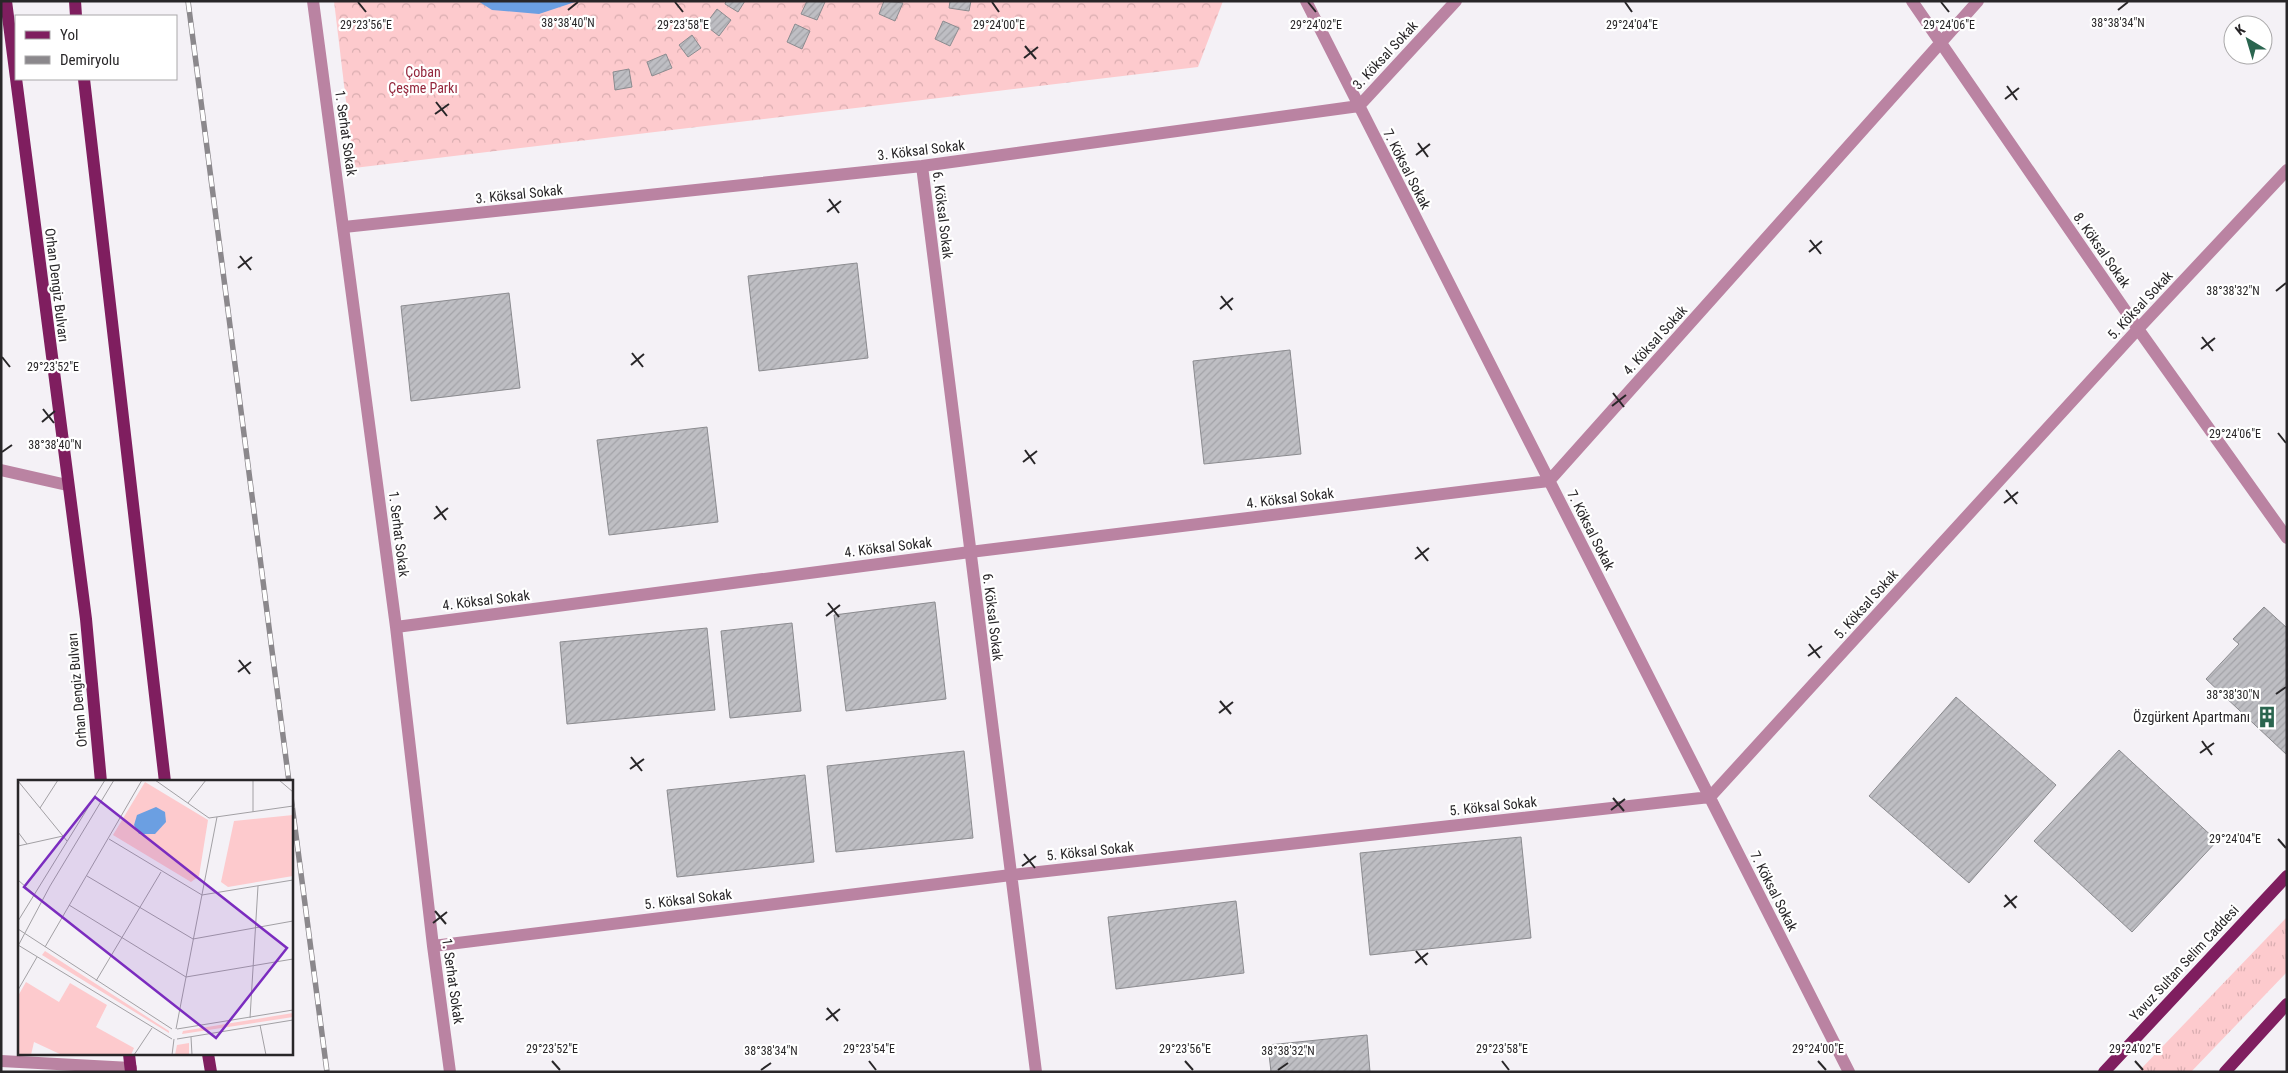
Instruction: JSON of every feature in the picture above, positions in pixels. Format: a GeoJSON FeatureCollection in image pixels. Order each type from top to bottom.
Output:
{"type":"FeatureCollection","features":[{"type":"Feature","properties":{"kind":"main road","name":"Orhan Dengiz Bulvarı"},"geometry":{"type":"LineString","coordinates":[[6,1],[15,72]]}},
{"type":"Feature","properties":{"kind":"main road"},"geometry":{"type":"LineString","coordinates":[[75,1],[76,15]]}},
{"type":"Feature","properties":{"kind":"main road","name":"Orhan Dengiz Bulvarı"},"geometry":{"type":"LineString","coordinates":[[16,80],[67,485],[86,619],[101,780]]}},
{"type":"Feature","properties":{"kind":"main road"},"geometry":{"type":"LineString","coordinates":[[84,80],[165,780]]}},
{"type":"Feature","properties":{"kind":"main road","name":"Yavuz Sultan Selim Caddesi"},"geometry":{"type":"LineString","coordinates":[[2104,1072],[2287,876]]}},
{"type":"Feature","properties":{"kind":"main road"},"geometry":{"type":"LineString","coordinates":[[2225,1072],[2287,1004]]}},
{"type":"Feature","properties":{"kind":"main road"},"geometry":{"type":"LineString","coordinates":[[129,1056],[131,1070]]}},
{"type":"Feature","properties":{"kind":"main road"},"geometry":{"type":"LineString","coordinates":[[208,1056],[212,1072]]}},
{"type":"Feature","properties":{"kind":"street","name":"1. Serhat Sokak"},"geometry":{"type":"LineString","coordinates":[[313,1],[396,627],[433,946],[450,1072]]}},
{"type":"Feature","properties":{"kind":"street","name":"7. Köksal Sokak"},"geometry":{"type":"LineString","coordinates":[[1306,1],[1849,1072]]}},
{"type":"Feature","properties":{"kind":"street","name":"3. Köksal Sokak"},"geometry":{"type":"LineString","coordinates":[[344,227],[922,166],[1359,106],[1456,1]]}},
{"type":"Feature","properties":{"kind":"street","name":"8. Köksal Sokak"},"geometry":{"type":"LineString","coordinates":[[1912,1],[2138,329],[2287,538]]}},
{"type":"Feature","properties":{"kind":"street","name":"4. Köksal Sokak"},"geometry":{"type":"LineString","coordinates":[[396,627],[970,552],[1549,482],[1978,1]]}},
{"type":"Feature","properties":{"kind":"street","name":"6. Köksal Sokak"},"geometry":{"type":"LineString","coordinates":[[922,166],[1036,1072]]}},
{"type":"Feature","properties":{"kind":"street","name":"5. Köksal Sokak"},"geometry":{"type":"LineString","coordinates":[[433,946],[1011,874],[1710,798],[2138,329],[2287,170]]}},
{"type":"Feature","properties":{"kind":"street"},"geometry":{"type":"LineString","coordinates":[[1,470],[67,485]]}},
{"type":"Feature","properties":{"kind":"street"},"geometry":{"type":"LineString","coordinates":[[1,1061],[131,1070]]}},
{"type":"Feature","properties":{"kind":"green space","name":"Çoban Çeşme Parkı"},"geometry":{"type":"Polygon","coordinates":[[[334,1],[1223,1],[1198,67],[354,168],[334,1]]]}},
{"type":"Feature","properties":{"kind":"green space"},"geometry":{"type":"Polygon","coordinates":[[[2287,917],[2287,972],[2191,1072],[2138,1072],[2287,917]]]}},
{"type":"Feature","properties":{"kind":"water"},"geometry":{"type":"Polygon","coordinates":[[[478,1],[578,1],[539,14],[492,10],[478,1]]]}},
{"type":"Feature","properties":{"kind":"building"},"geometry":{"type":"Polygon","coordinates":[[[726,1],[745,1],[738,12],[725,4],[726,1]]]}},
{"type":"Feature","properties":{"kind":"building"},"geometry":{"type":"Polygon","coordinates":[[[807,1],[825,2],[817,20],[801,14],[807,1]]]}},
{"type":"Feature","properties":{"kind":"building"},"geometry":{"type":"Polygon","coordinates":[[[884,1],[903,3],[895,21],[879,14],[884,1]]]}},
{"type":"Feature","properties":{"kind":"building"},"geometry":{"type":"Polygon","coordinates":[[[950,1],[971,1],[969,11],[949,8],[950,1]]]}},
{"type":"Feature","properties":{"kind":"building"},"geometry":{"type":"Polygon","coordinates":[[[717,9],[731,20],[719,36],[705,25],[717,9]]]}},
{"type":"Feature","properties":{"kind":"building"},"geometry":{"type":"Polygon","coordinates":[[[943,21],[959,28],[950,46],[935,39],[943,21]]]}},
{"type":"Feature","properties":{"kind":"building"},"geometry":{"type":"Polygon","coordinates":[[[795,24],[810,31],[802,49],[787,42],[795,24]]]}},
{"type":"Feature","properties":{"kind":"building"},"geometry":{"type":"Polygon","coordinates":[[[692,35],[701,48],[688,57],[679,45],[692,35]]]}},
{"type":"Feature","properties":{"kind":"building"},"geometry":{"type":"Polygon","coordinates":[[[666,54],[672,68],[652,76],[647,62],[666,54]]]}},
{"type":"Feature","properties":{"kind":"building"},"geometry":{"type":"Polygon","coordinates":[[[629,69],[632,87],[615,90],[613,72],[629,69]]]}},
{"type":"Feature","properties":{"kind":"building"},"geometry":{"type":"Polygon","coordinates":[[[857,263],[868,358],[759,371],[748,276],[857,263]]]}},
{"type":"Feature","properties":{"kind":"building"},"geometry":{"type":"Polygon","coordinates":[[[509,293],[520,388],[411,401],[401,306],[509,293]]]}},
{"type":"Feature","properties":{"kind":"building"},"geometry":{"type":"Polygon","coordinates":[[[1290,350],[1301,454],[1204,464],[1193,361],[1290,350]]]}},
{"type":"Feature","properties":{"kind":"building"},"geometry":{"type":"Polygon","coordinates":[[[707,427],[718,522],[609,535],[597,440],[707,427]]]}},
{"type":"Feature","properties":{"kind":"building"},"geometry":{"type":"Polygon","coordinates":[[[935,602],[946,699],[846,711],[834,615],[935,602]]]}},
{"type":"Feature","properties":{"kind":"building","name":"Özgürkent Apartmanı"},"geometry":{"type":"Polygon","coordinates":[[[2264,607],[2287,628],[2287,755],[2206,679],[2239,644],[2233,639],[2264,607]]]}},
{"type":"Feature","properties":{"kind":"building"},"geometry":{"type":"Polygon","coordinates":[[[792,623],[801,711],[730,718],[721,631],[792,623]]]}},
{"type":"Feature","properties":{"kind":"building"},"geometry":{"type":"Polygon","coordinates":[[[707,628],[715,710],[567,724],[560,642],[707,628]]]}},
{"type":"Feature","properties":{"kind":"building"},"geometry":{"type":"Polygon","coordinates":[[[1956,697],[2056,785],[1969,883],[1869,796],[1956,697]]]}},
{"type":"Feature","properties":{"kind":"building"},"geometry":{"type":"Polygon","coordinates":[[[2119,750],[2217,841],[2132,932],[2034,841],[2119,750]]]}},
{"type":"Feature","properties":{"kind":"building"},"geometry":{"type":"Polygon","coordinates":[[[964,751],[973,838],[836,852],[827,766],[964,751]]]}},
{"type":"Feature","properties":{"kind":"building"},"geometry":{"type":"Polygon","coordinates":[[[805,775],[814,862],[677,877],[667,790],[805,775]]]}},
{"type":"Feature","properties":{"kind":"building"},"geometry":{"type":"Polygon","coordinates":[[[1521,837],[1531,938],[1370,955],[1360,853],[1521,837]]]}},
{"type":"Feature","properties":{"kind":"building"},"geometry":{"type":"Polygon","coordinates":[[[1236,901],[1244,973],[1116,989],[1108,917],[1236,901]]]}},
{"type":"Feature","properties":{"kind":"building"},"geometry":{"type":"Polygon","coordinates":[[[1367,1035],[1370,1072],[1271,1072],[1268,1045],[1367,1035]]]}},
{"type":"Feature","properties":{"kind":"railway"},"geometry":{"type":"LineString","coordinates":[[188,1],[289,780]]}},
{"type":"Feature","properties":{"kind":"railway"},"geometry":{"type":"LineString","coordinates":[[292,805],[327,1072]]}},
{"type":"Feature","properties":{"kind":"place","name":"Özgürkent Apartmanı"},"geometry":{"type":"Point","coordinates":[2267,717]}}]}
